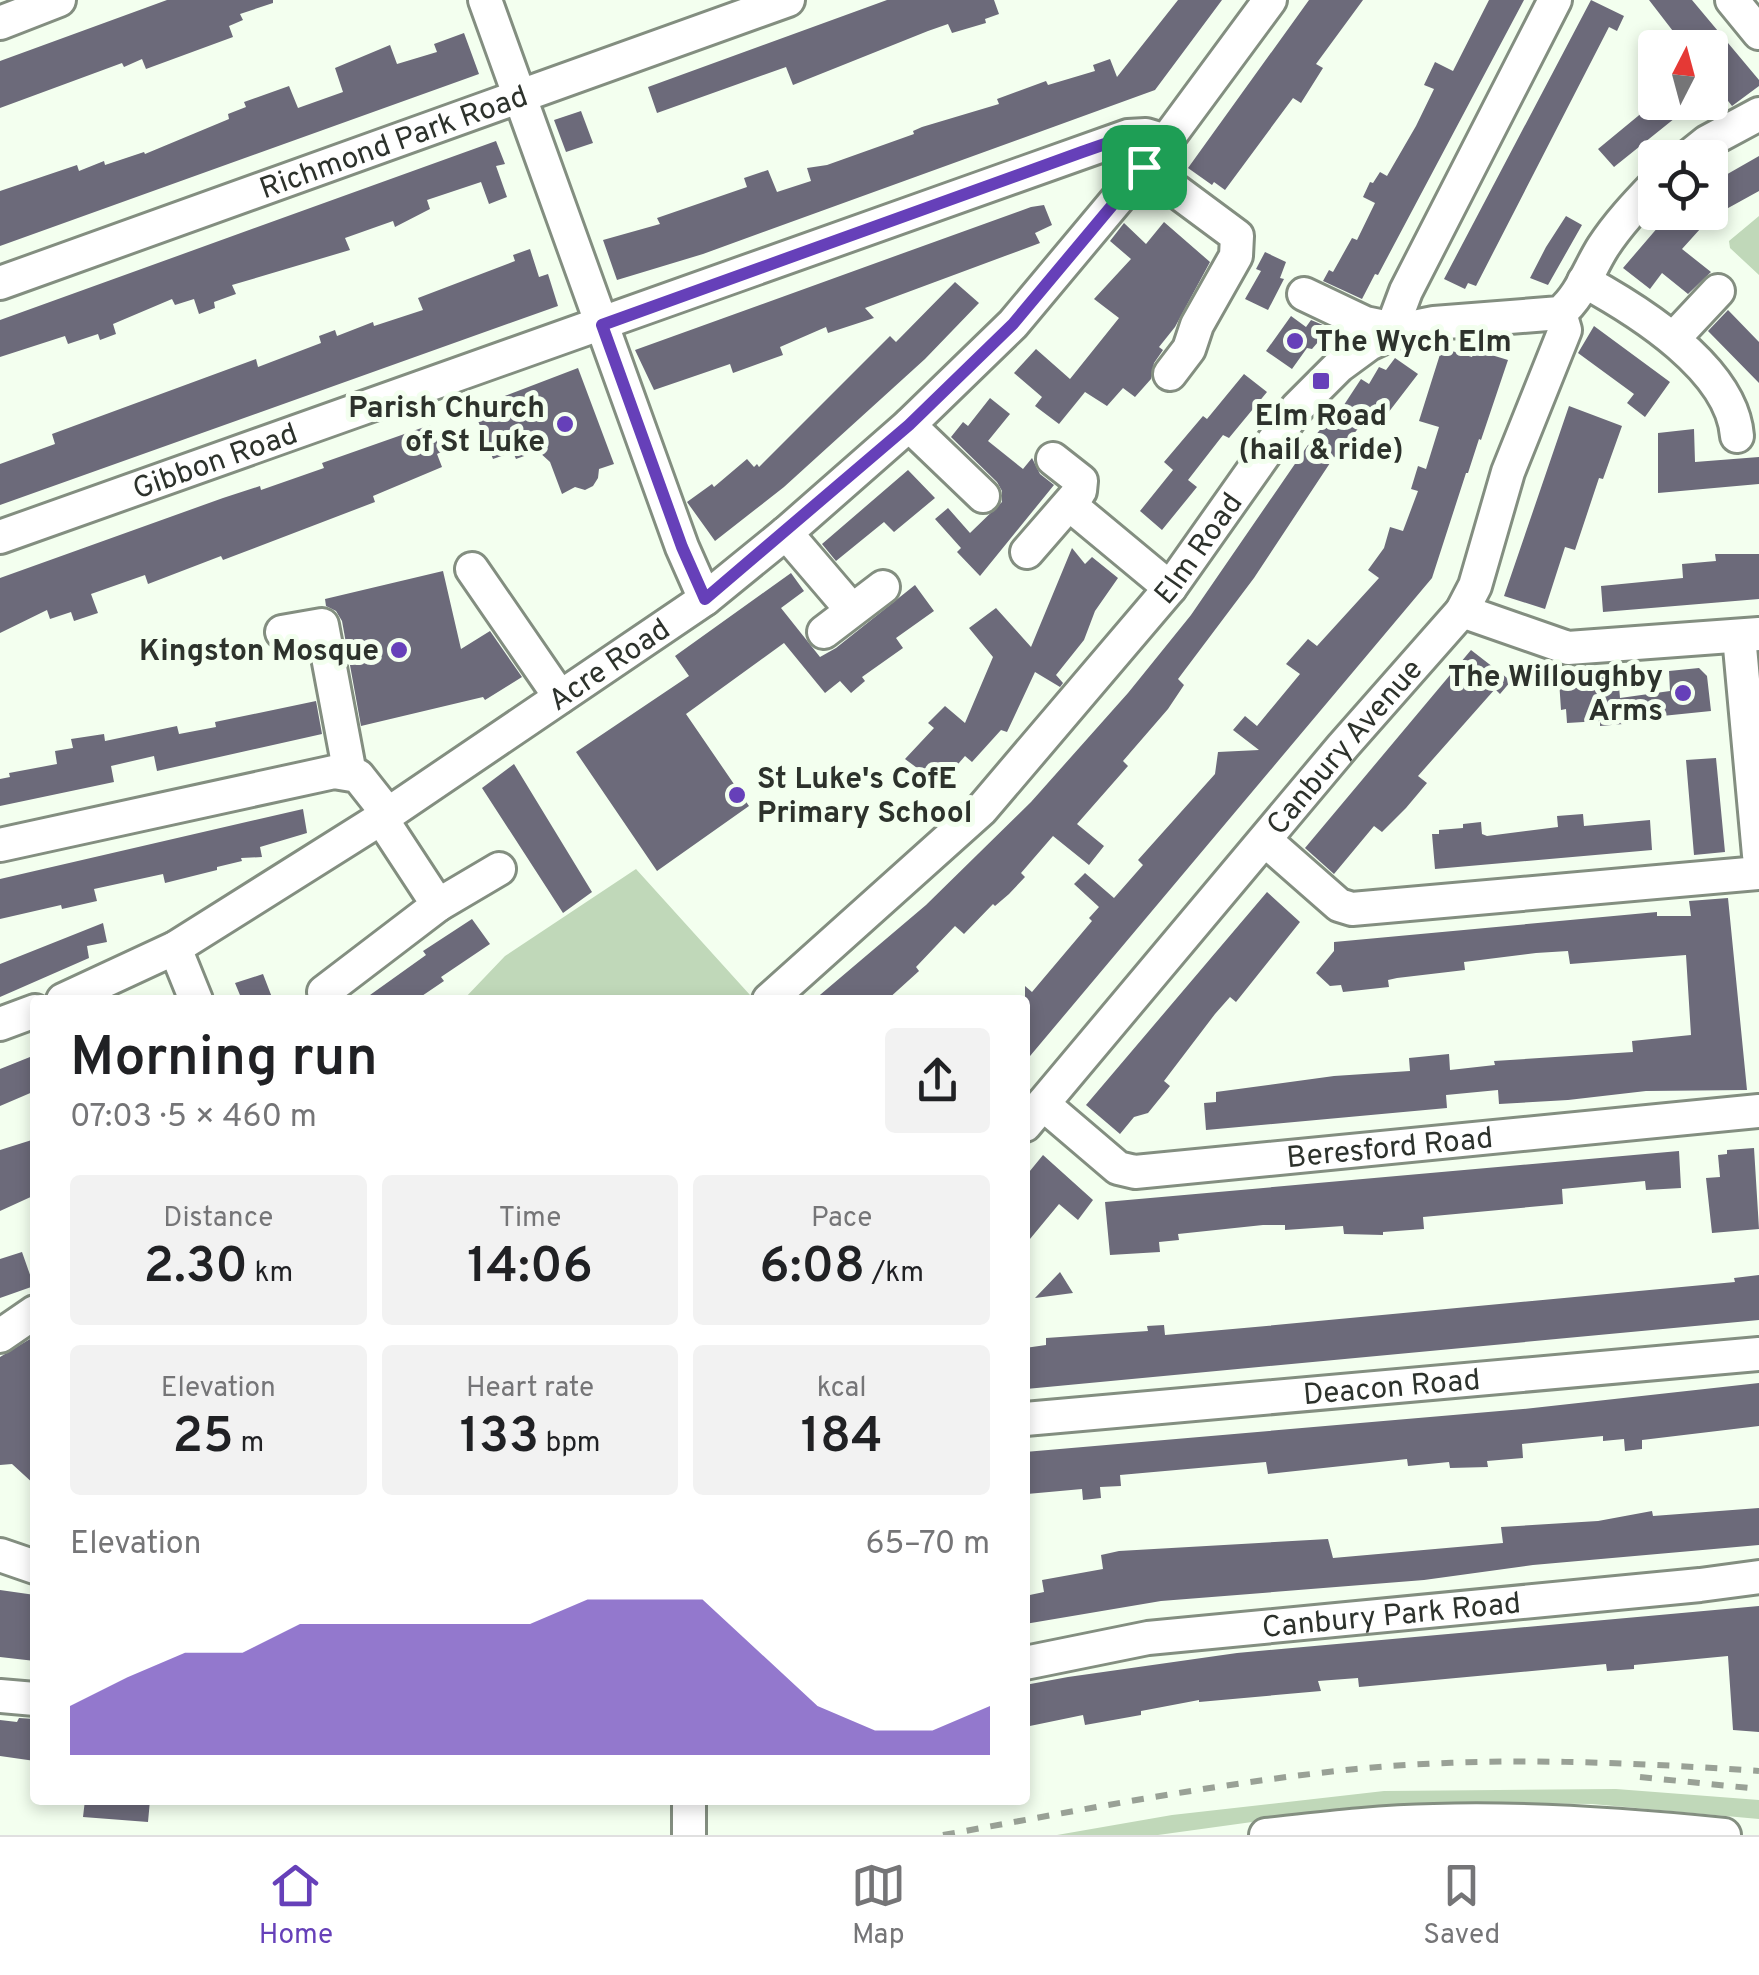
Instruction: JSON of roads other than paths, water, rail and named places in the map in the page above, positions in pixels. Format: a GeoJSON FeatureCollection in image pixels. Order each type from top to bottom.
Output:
{"type":"FeatureCollection","features":[{"type":"Feature","properties":{"kind":"street"},"geometry":{"type":"LineString","coordinates":[[0,22],[59,0]]}},
{"type":"Feature","properties":{"kind":"street"},"geometry":{"type":"LineString","coordinates":[[485,0],[682,547],[705,599]]}},
{"type":"Feature","properties":{"kind":"street","name":"Richmond Park Road"},"geometry":{"type":"LineString","coordinates":[[0,282],[788,0]]}},
{"type":"Feature","properties":{"kind":"street","name":"Acre Road"},"geometry":{"type":"LineString","coordinates":[[75,995],[174,948],[385,816],[705,599],[786,533],[909,425],[1013,324],[1166,141],[1270,0]]}},
{"type":"Feature","properties":{"kind":"street"},"geometry":{"type":"LineString","coordinates":[[1304,294],[1365,323],[1399,330],[1397,315],[1406,290],[1555,0]]}},
{"type":"Feature","properties":{"kind":"street"},"geometry":{"type":"LineString","coordinates":[[1732,0],[1759,33]]}},
{"type":"Feature","properties":{"kind":"street"},"geometry":{"type":"LineString","coordinates":[[1711,140],[1759,114]]}},
{"type":"Feature","properties":{"kind":"street","name":"Gibbon Road"},"geometry":{"type":"LineString","coordinates":[[0,537],[1128,136],[1146,135],[1166,141]]}},
{"type":"Feature","properties":{"kind":"street"},"geometry":{"type":"LineString","coordinates":[[1144,167],[1237,236],[1239,243],[1216,296],[1197,325],[1189,349],[1170,374]]}},
{"type":"Feature","properties":{"kind":"street"},"geometry":{"type":"LineString","coordinates":[[1560,314],[1572,303],[1623,220],[1638,204]]}},
{"type":"Feature","properties":{"kind":"street"},"geometry":{"type":"LineString","coordinates":[[1584,282],[1674,338],[1725,397],[1735,416],[1736,436]]}},
{"type":"Feature","properties":{"kind":"street"},"geometry":{"type":"LineString","coordinates":[[1674,338],[1718,292]]}},
{"type":"Feature","properties":{"kind":"street","name":"Elm Road"},"geometry":{"type":"LineString","coordinates":[[775,995],[982,809],[1170,588],[1297,408],[1339,366],[1368,344],[1399,330],[1434,323],[1560,314]]}},
{"type":"Feature","properties":{"kind":"street","name":"Canbury Avenue"},"geometry":{"type":"LineString","coordinates":[[1034,1114],[1343,746],[1462,611],[1474,586],[1508,472],[1565,330],[1560,314]]}},
{"type":"Feature","properties":{"kind":"street"},"geometry":{"type":"LineString","coordinates":[[909,425],[983,496]]}},
{"type":"Feature","properties":{"kind":"street"},"geometry":{"type":"LineString","coordinates":[[1027,552],[1080,492],[1081,481],[1053,459]]}},
{"type":"Feature","properties":{"kind":"street"},"geometry":{"type":"LineString","coordinates":[[1070,505],[1170,588]]}},
{"type":"Feature","properties":{"kind":"street"},"geometry":{"type":"LineString","coordinates":[[786,533],[851,609]]}},
{"type":"Feature","properties":{"kind":"street"},"geometry":{"type":"LineString","coordinates":[[472,569],[560,697]]}},
{"type":"Feature","properties":{"kind":"street"},"geometry":{"type":"LineString","coordinates":[[824,632],[883,587]]}},
{"type":"Feature","properties":{"kind":"street"},"geometry":{"type":"LineString","coordinates":[[1462,611],[1568,648],[1749,635],[1759,855]]}},
{"type":"Feature","properties":{"kind":"street"},"geometry":{"type":"LineString","coordinates":[[282,632],[322,625],[350,774]]}},
{"type":"Feature","properties":{"kind":"street"},"geometry":{"type":"LineString","coordinates":[[0,845],[309,775],[350,774],[358,776],[385,816],[438,905]]}},
{"type":"Feature","properties":{"kind":"street"},"geometry":{"type":"LineString","coordinates":[[1265,840],[1339,906],[1352,908],[1759,873]]}},
{"type":"Feature","properties":{"kind":"street"},"geometry":{"type":"LineString","coordinates":[[324,992],[438,905],[498,869]]}},
{"type":"Feature","properties":{"kind":"street"},"geometry":{"type":"LineString","coordinates":[[174,948],[194,995]]}},
{"type":"Feature","properties":{"kind":"street"},"geometry":{"type":"LineString","coordinates":[[0,1024],[30,1012]]}},
{"type":"Feature","properties":{"kind":"street","name":"Beresford Road"},"geometry":{"type":"LineString","coordinates":[[1034,1114],[1118,1168],[1135,1172],[1759,1111]]}},
{"type":"Feature","properties":{"kind":"street"},"geometry":{"type":"LineString","coordinates":[[0,1336],[30,1315]]}},
{"type":"Feature","properties":{"kind":"street","name":"Deacon Road"},"geometry":{"type":"LineString","coordinates":[[1030,1420],[1759,1354]]}},
{"type":"Feature","properties":{"kind":"street"},"geometry":{"type":"LineString","coordinates":[[0,1555],[30,1565]]}},
{"type":"Feature","properties":{"kind":"street","name":"Canbury Park Road"},"geometry":{"type":"LineString","coordinates":[[1030,1662],[1148,1638],[1759,1577]]}},
{"type":"Feature","properties":{"kind":"street"},"geometry":{"type":"LineString","coordinates":[[0,1696],[30,1699]]}},
{"type":"Feature","properties":{"kind":"street"},"geometry":{"type":"LineString","coordinates":[[1266,1835],[1376,1824],[1527,1820],[1724,1835]]}},
{"type":"Feature","properties":{"kind":"railway"},"geometry":{"type":"LineString","coordinates":[[943,1835],[1201,1789],[1406,1765],[1558,1762],[1759,1771]]}},
{"type":"Feature","properties":{"kind":"railway"},"geometry":{"type":"LineString","coordinates":[[1640,1777],[1759,1789]]}},
{"type":"Feature","properties":{"kind":"place","name":"The Wych Elm"},"geometry":{"type":"Point","coordinates":[1295,341]}},
{"type":"Feature","properties":{"kind":"place","name":"Elm Road (hail & ride)"},"geometry":{"type":"Point","coordinates":[1321,381]}},
{"type":"Feature","properties":{"kind":"place","name":"Parish Church of St Luke"},"geometry":{"type":"Point","coordinates":[565,424]}},
{"type":"Feature","properties":{"kind":"place","name":"Kingston Mosque"},"geometry":{"type":"Point","coordinates":[399,650]}},
{"type":"Feature","properties":{"kind":"place","name":"The Willoughby Arms"},"geometry":{"type":"Point","coordinates":[1683,693]}},
{"type":"Feature","properties":{"kind":"place","name":"St Luke's CofE Primary School"},"geometry":{"type":"Point","coordinates":[737,795]}}]}
